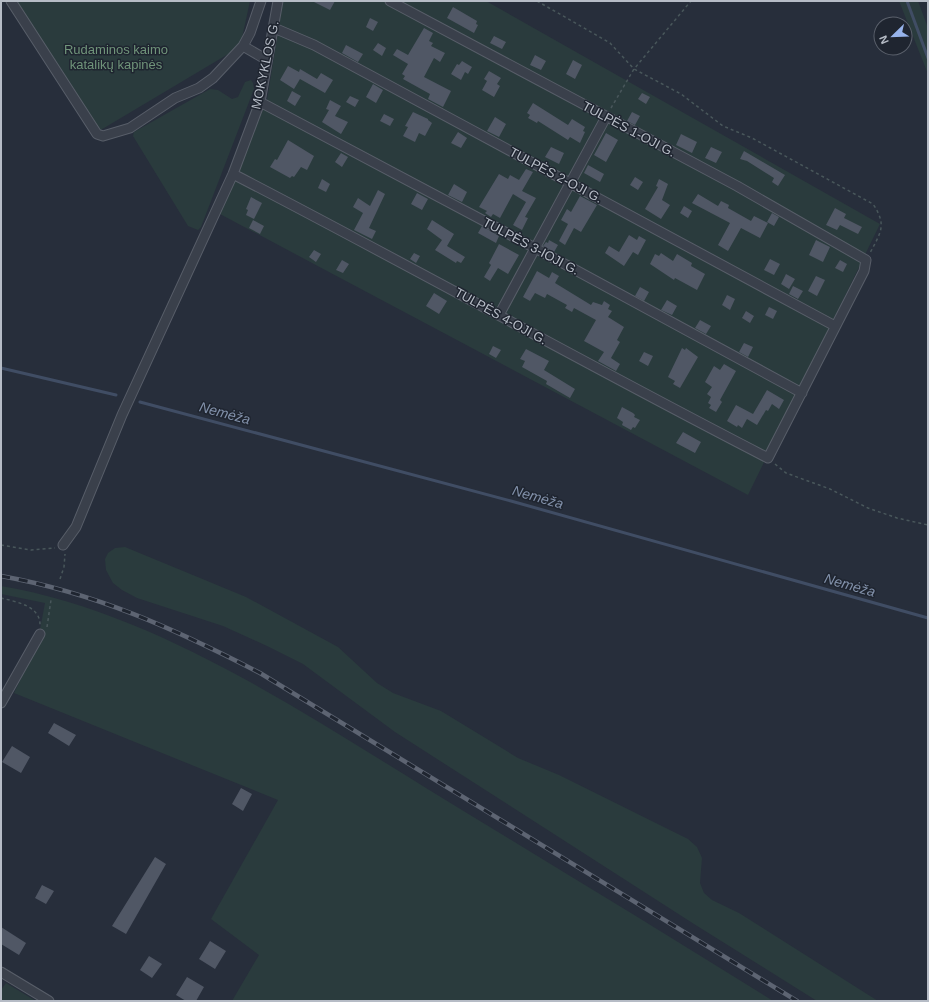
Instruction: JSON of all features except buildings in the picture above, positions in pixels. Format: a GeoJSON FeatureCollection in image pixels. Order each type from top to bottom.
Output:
{"type":"FeatureCollection","features":[{"type":"Feature","properties":{"kind":"street"},"geometry":{"type":"LineString","coordinates":[[11,1],[97,134],[102,136],[130,128],[175,98],[199,88],[213,78],[243,46],[250,33],[261,1]]}},
{"type":"Feature","properties":{"kind":"street","name":"MOKYKLOS G."},"geometry":{"type":"LineString","coordinates":[[63,545],[76,527],[122,415],[233,174],[260,102],[278,1]]}},
{"type":"Feature","properties":{"kind":"street","name":"TULPĖS 1-OJI G."},"geometry":{"type":"LineString","coordinates":[[390,1],[737,186],[866,260]]}},
{"type":"Feature","properties":{"kind":"street","name":"TULPĖS 2-OJI G."},"geometry":{"type":"LineString","coordinates":[[274,28],[314,46],[836,326]]}},
{"type":"Feature","properties":{"kind":"street"},"geometry":{"type":"LineString","coordinates":[[243,46],[267,60]]}},
{"type":"Feature","properties":{"kind":"street","name":"TULPĖS 3-IOJI G."},"geometry":{"type":"LineString","coordinates":[[260,102],[535,248],[802,393]]}},
{"type":"Feature","properties":{"kind":"street"},"geometry":{"type":"LineString","coordinates":[[499,315],[606,117]]}},
{"type":"Feature","properties":{"kind":"street","name":"TULPĖS 4-OJI G."},"geometry":{"type":"LineString","coordinates":[[233,174],[499,315],[630,387],[768,458]]}},
{"type":"Feature","properties":{"kind":"street"},"geometry":{"type":"LineString","coordinates":[[768,458],[864,271],[866,260]]}},
{"type":"Feature","properties":{"kind":"street"},"geometry":{"type":"LineString","coordinates":[[1,703],[40,634]]}},
{"type":"Feature","properties":{"kind":"street"},"geometry":{"type":"LineString","coordinates":[[1,972],[49,1001]]}},
{"type":"Feature","properties":{"kind":"path"},"geometry":{"type":"LineString","coordinates":[[537,1],[610,43],[634,69],[682,94],[723,126],[752,138],[873,204],[880,215],[883,224],[880,234],[866,260]]}},
{"type":"Feature","properties":{"kind":"path"},"geometry":{"type":"LineString","coordinates":[[606,117],[634,69],[691,1]]}},
{"type":"Feature","properties":{"kind":"path"},"geometry":{"type":"LineString","coordinates":[[768,458],[786,473],[830,489],[868,508],[897,518],[928,525]]}},
{"type":"Feature","properties":{"kind":"path"},"geometry":{"type":"LineString","coordinates":[[1,544],[31,550],[47,549],[63,545],[65,560],[60,580]]}},
{"type":"Feature","properties":{"kind":"path"},"geometry":{"type":"LineString","coordinates":[[1,598],[19,602],[36,612],[40,619],[40,634]]}},
{"type":"Feature","properties":{"kind":"path"},"geometry":{"type":"LineString","coordinates":[[40,634],[48,625],[51,600]]}},
{"type":"Feature","properties":{"kind":"green space","name":"Rudaminos kaimo katalikų kapinės"},"geometry":{"type":"Polygon","coordinates":[[[15,1],[250,1],[240,47],[99,131],[15,1]]]}},
{"type":"Feature","properties":{"kind":"green space"},"geometry":{"type":"Polygon","coordinates":[[[283,1],[486,1],[880,224],[748,495],[220,214],[267,100],[283,1]]]}},
{"type":"Feature","properties":{"kind":"green space"},"geometry":{"type":"Polygon","coordinates":[[[899,1],[918,1],[928,28],[928,74],[913,36],[913,16],[905,16],[899,1]]]}},
{"type":"Feature","properties":{"kind":"green space"},"geometry":{"type":"Polygon","coordinates":[[[251,80],[254,89],[201,227],[198,230],[188,226],[133,136],[134,132],[210,89],[218,90],[232,99],[238,97],[245,82],[251,80]]]}},
{"type":"Feature","properties":{"kind":"green space"},"geometry":{"type":"Polygon","coordinates":[[[125,547],[246,597],[338,647],[377,683],[393,693],[441,711],[518,758],[559,775],[688,839],[697,847],[702,858],[700,883],[704,893],[712,900],[739,913],[878,1001],[817,1001],[395,732],[303,664],[223,626],[137,598],[122,590],[113,583],[106,570],[105,559],[108,553],[115,548],[125,547]]]}},
{"type":"Feature","properties":{"kind":"green space"},"geometry":{"type":"Polygon","coordinates":[[[1,586],[57,599],[113,617],[168,640],[222,667],[327,727],[773,1001],[232,1001],[259,955],[211,919],[278,800],[14,693],[37,645],[45,603],[1,594],[1,586]]]}},
{"type":"Feature","properties":{"kind":"green space"},"geometry":{"type":"Polygon","coordinates":[[[6,983],[36,1001],[1,1001],[1,990],[6,983]]]}},
{"type":"Feature","properties":{"kind":"waterway"},"geometry":{"type":"LineString","coordinates":[[907,1],[928,58]]}},
{"type":"Feature","properties":{"kind":"waterway","name":"Nemėža"},"geometry":{"type":"LineString","coordinates":[[1,368],[116,395]]}},
{"type":"Feature","properties":{"kind":"waterway","name":"Nemėža"},"geometry":{"type":"LineString","coordinates":[[140,402],[511,501],[928,618]]}},
{"type":"Feature","properties":{"kind":"railway"},"geometry":{"type":"LineString","coordinates":[[1,576],[70,592],[134,614],[166,627],[260,673],[797,1001]]}}]}
